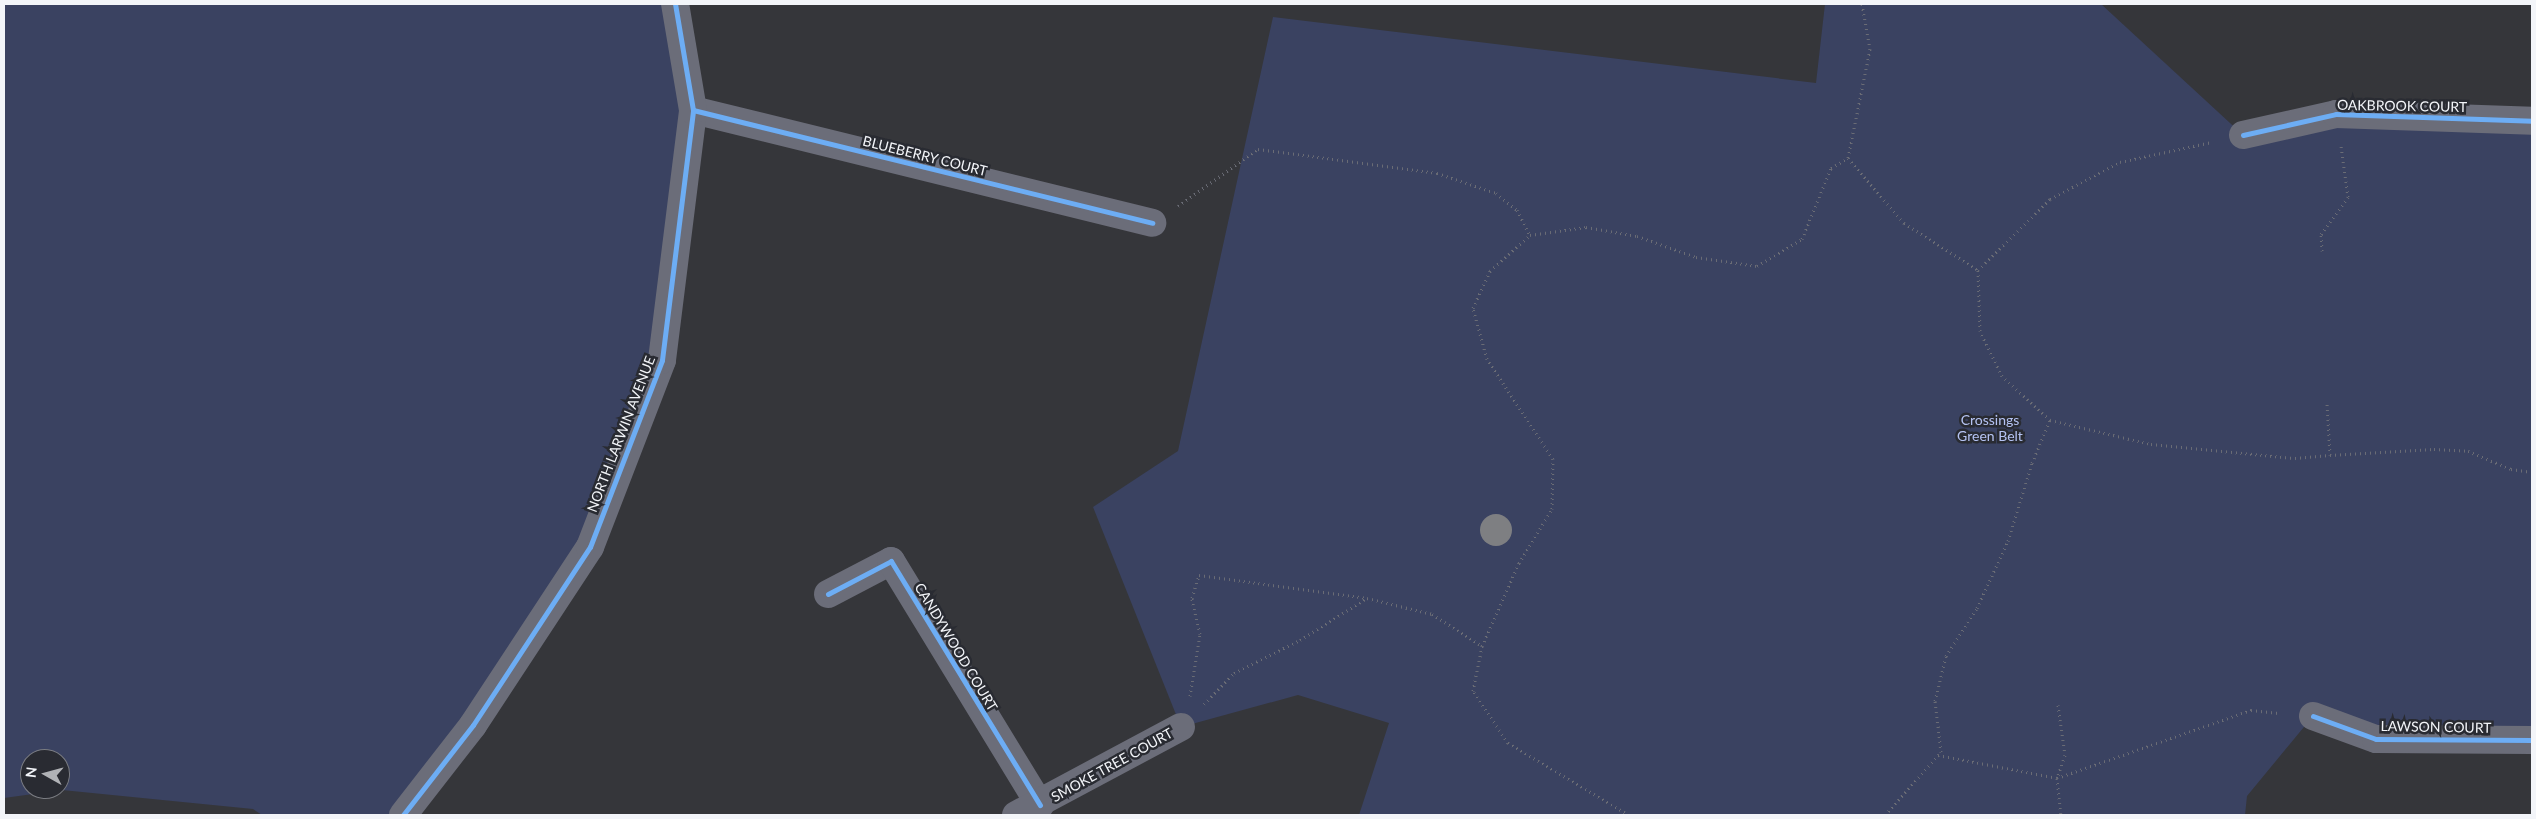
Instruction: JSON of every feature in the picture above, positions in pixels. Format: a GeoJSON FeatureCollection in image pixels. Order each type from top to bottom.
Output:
{"type":"FeatureCollection","features":[{"type":"Feature","properties":{"kind":"street","name":"NORTH LARWIN AVENUE"},"geometry":{"type":"LineString","coordinates":[[403,815],[474,725],[590,547],[662,360],[693,110],[675,4]]}},
{"type":"Feature","properties":{"kind":"street","name":"BLUEBERRY COURT"},"geometry":{"type":"LineString","coordinates":[[693,110],[1152,224]]}},
{"type":"Feature","properties":{"kind":"street","name":"OAKBROOK COURT"},"geometry":{"type":"LineString","coordinates":[[2243,135],[2336,114],[2532,121]]}},
{"type":"Feature","properties":{"kind":"street","name":"CANDYWOOD COURT"},"geometry":{"type":"LineString","coordinates":[[828,594],[891,561],[1028,810]]}},
{"type":"Feature","properties":{"kind":"street","name":"LAWSON COURT"},"geometry":{"type":"LineString","coordinates":[[2313,716],[2376,739],[2532,740]]}},
{"type":"Feature","properties":{"kind":"street","name":"SMOKE TREE COURT"},"geometry":{"type":"LineString","coordinates":[[1028,810],[1181,727]]}},
{"type":"Feature","properties":{"kind":"path"},"geometry":{"type":"LineString","coordinates":[[1628,815],[1508,743],[1473,692],[1482,646],[1519,563],[1552,509],[1553,460],[1487,358],[1473,308],[1490,271],[1530,235],[1586,227],[1638,236],[1696,258],[1757,266],[1802,239],[1831,168],[1848,158],[1870,49],[1862,4]]}},
{"type":"Feature","properties":{"kind":"path"},"geometry":{"type":"LineString","coordinates":[[2322,251],[2321,234],[2348,197],[2336,114]]}},
{"type":"Feature","properties":{"kind":"path"},"geometry":{"type":"LineString","coordinates":[[2243,135],[2120,162],[2050,199],[1978,270],[1980,331],[2002,376],[2050,420],[2151,444],[2295,458],[2434,449],[2459,451],[2511,469],[2532,472]]}},
{"type":"Feature","properties":{"kind":"path"},"geometry":{"type":"LineString","coordinates":[[1152,224],[1258,149],[1437,173],[1496,193],[1517,210],[1530,235]]}},
{"type":"Feature","properties":{"kind":"path"},"geometry":{"type":"LineString","coordinates":[[1848,158],[1904,223],[1978,270]]}},
{"type":"Feature","properties":{"kind":"path"},"geometry":{"type":"LineString","coordinates":[[2327,403],[2330,455]]}},
{"type":"Feature","properties":{"kind":"path"},"geometry":{"type":"LineString","coordinates":[[1885,815],[1941,752],[1935,700],[1946,656],[1977,608],[2008,541],[2032,462],[2050,420]]}},
{"type":"Feature","properties":{"kind":"path"},"geometry":{"type":"LineString","coordinates":[[1181,727],[1195,678],[1200,634],[1192,598],[1199,575],[1367,598],[1432,614],[1482,646]]}},
{"type":"Feature","properties":{"kind":"path"},"geometry":{"type":"LineString","coordinates":[[1181,727],[1234,673],[1300,640],[1367,598]]}},
{"type":"Feature","properties":{"kind":"path"},"geometry":{"type":"LineString","coordinates":[[2058,706],[2065,756],[2058,778],[2061,815]]}},
{"type":"Feature","properties":{"kind":"path"},"geometry":{"type":"LineString","coordinates":[[1938,755],[2058,778],[2251,710],[2313,716]]}},
{"type":"Feature","properties":{"kind":"green space"},"geometry":{"type":"Polygon","coordinates":[[[4,4],[675,4],[693,110],[662,360],[590,547],[403,815],[262,815],[253,809],[70,791],[70,749],[20,749],[20,796],[4,798],[4,4]]]}},
{"type":"Feature","properties":{"kind":"green space","name":"Crossings Green Belt"},"geometry":{"type":"Polygon","coordinates":[[[1825,4],[2101,4],[2243,135],[2336,114],[2532,121],[2532,740],[2376,739],[2313,716],[2247,796],[2245,815],[1359,815],[1389,723],[1298,695],[1181,727],[1093,507],[1178,451],[1273,17],[1816,83],[1825,4]]]}},
{"type":"Feature","properties":{"kind":"building"},"geometry":{"type":"Polygon","coordinates":[[[1496,514],[1507,519],[1512,530],[1507,541],[1496,546],[1485,541],[1480,530],[1485,519],[1496,514]]]}},
{"type":"Feature","properties":{"kind":"cycle path"},"geometry":{"type":"LineString","coordinates":[[403,815],[473,725],[590,547],[662,360],[693,110],[675,4]]}},
{"type":"Feature","properties":{"kind":"cycle path"},"geometry":{"type":"LineString","coordinates":[[693,110],[1152,223]]}},
{"type":"Feature","properties":{"kind":"cycle path"},"geometry":{"type":"LineString","coordinates":[[2243,135],[2336,114],[2532,121]]}},
{"type":"Feature","properties":{"kind":"cycle path"},"geometry":{"type":"LineString","coordinates":[[828,594],[891,561],[1040,805]]}},
{"type":"Feature","properties":{"kind":"cycle path"},"geometry":{"type":"LineString","coordinates":[[2313,716],[2376,739],[2532,740]]}}]}
